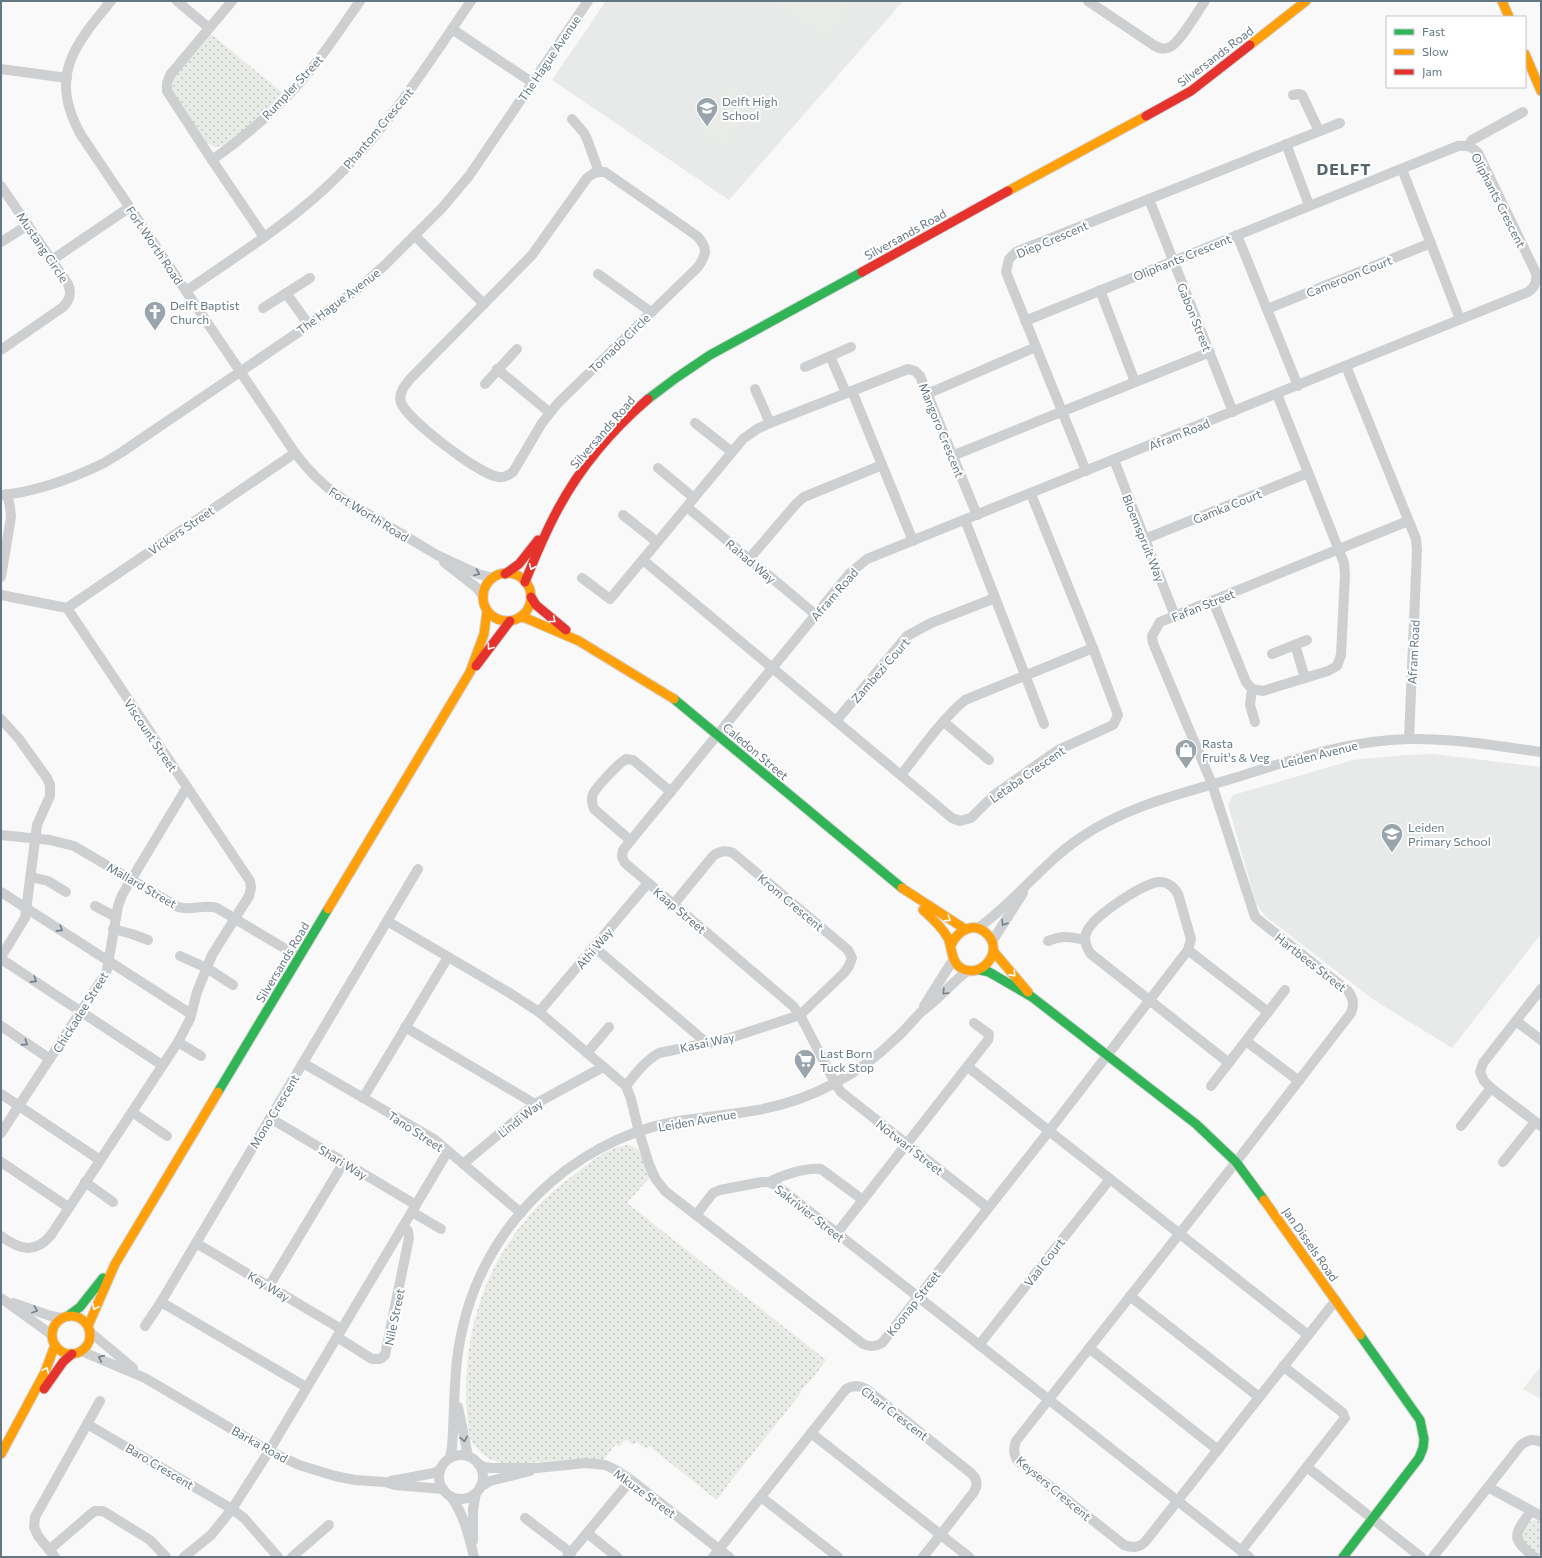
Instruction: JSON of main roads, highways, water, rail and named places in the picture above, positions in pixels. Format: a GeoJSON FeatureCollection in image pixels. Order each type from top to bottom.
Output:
{"type":"FeatureCollection","features":[{"type":"Feature","properties":{"kind":"place","name":"Delft High School"},"geometry":{"type":"Point","coordinates":[707,128]}},
{"type":"Feature","properties":{"kind":"place","name":"Delft Baptist Church"},"geometry":{"type":"Point","coordinates":[155,332]}},
{"type":"Feature","properties":{"kind":"place","name":"Rasta Fruit's & Veg"},"geometry":{"type":"Point","coordinates":[1186,770]}},
{"type":"Feature","properties":{"kind":"place","name":"Leiden Primary School"},"geometry":{"type":"Point","coordinates":[1392,854]}},
{"type":"Feature","properties":{"kind":"place","name":"Last Born Tuck Stop"},"geometry":{"type":"Point","coordinates":[805,1080]}},
{"type":"Feature","properties":{"kind":"district","name":"DELFT"},"geometry":{"type":"Point","coordinates":[1344,168]}}]}
